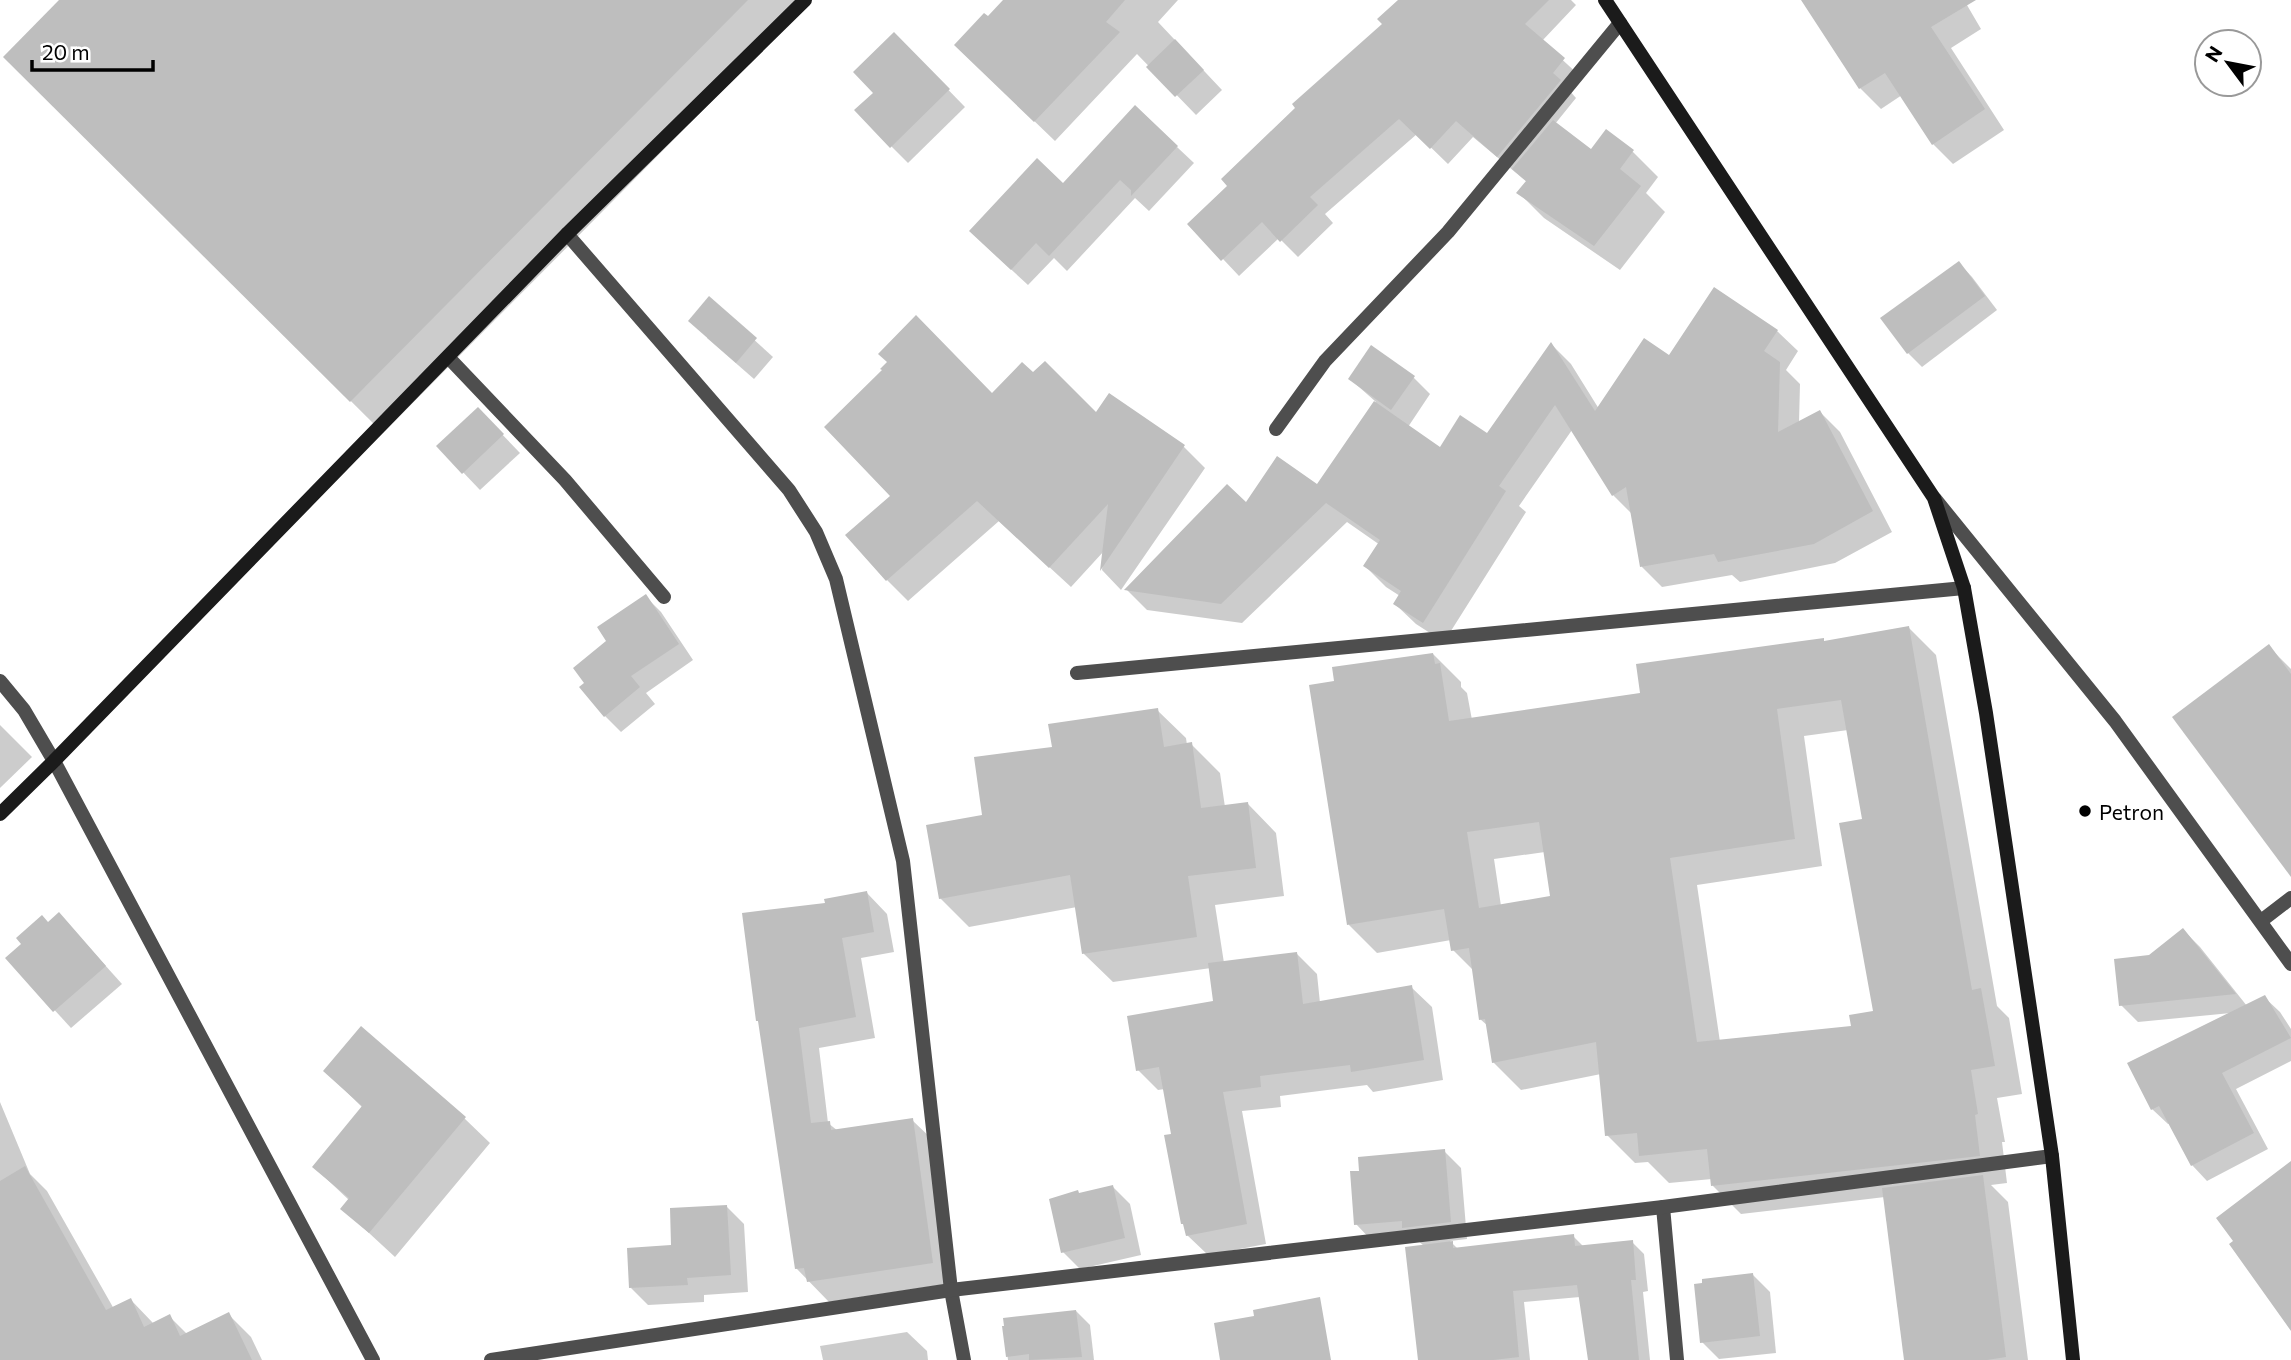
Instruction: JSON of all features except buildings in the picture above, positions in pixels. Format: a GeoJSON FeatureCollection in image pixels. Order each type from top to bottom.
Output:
{"type":"FeatureCollection","features":[{"type":"Feature","properties":{"kind":"main road"},"geometry":{"type":"LineString","coordinates":[[0,814],[567,234],[805,0]]}},
{"type":"Feature","properties":{"kind":"main road"},"geometry":{"type":"LineString","coordinates":[[1605,0],[1934,498],[1964,588],[1986,713],[2052,1156],[2073,1360]]}},
{"type":"Feature","properties":{"kind":"street"},"geometry":{"type":"LineString","coordinates":[[1276,429],[1325,361],[1448,232],[1620,23]]}},
{"type":"Feature","properties":{"kind":"street"},"geometry":{"type":"LineString","coordinates":[[567,234],[789,490],[816,532],[836,579],[904,861],[951,1290],[964,1360]]}},
{"type":"Feature","properties":{"kind":"street"},"geometry":{"type":"LineString","coordinates":[[448,356],[565,480],[664,597]]}},
{"type":"Feature","properties":{"kind":"street"},"geometry":{"type":"LineString","coordinates":[[1934,498],[2115,721],[2291,964]]}},
{"type":"Feature","properties":{"kind":"street"},"geometry":{"type":"LineString","coordinates":[[1077,673],[1964,588]]}},
{"type":"Feature","properties":{"kind":"street"},"geometry":{"type":"LineString","coordinates":[[0,681],[24,710],[54,761],[373,1360]]}},
{"type":"Feature","properties":{"kind":"street"},"geometry":{"type":"LineString","coordinates":[[2261,921],[2291,898]]}},
{"type":"Feature","properties":{"kind":"street"},"geometry":{"type":"LineString","coordinates":[[491,1360],[951,1290],[1663,1207],[2052,1156]]}},
{"type":"Feature","properties":{"kind":"street"},"geometry":{"type":"LineString","coordinates":[[1663,1207],[1677,1360]]}},
{"type":"Feature","properties":{"kind":"place","name":"Petron"},"geometry":{"type":"Point","coordinates":[2085,811]}}]}
